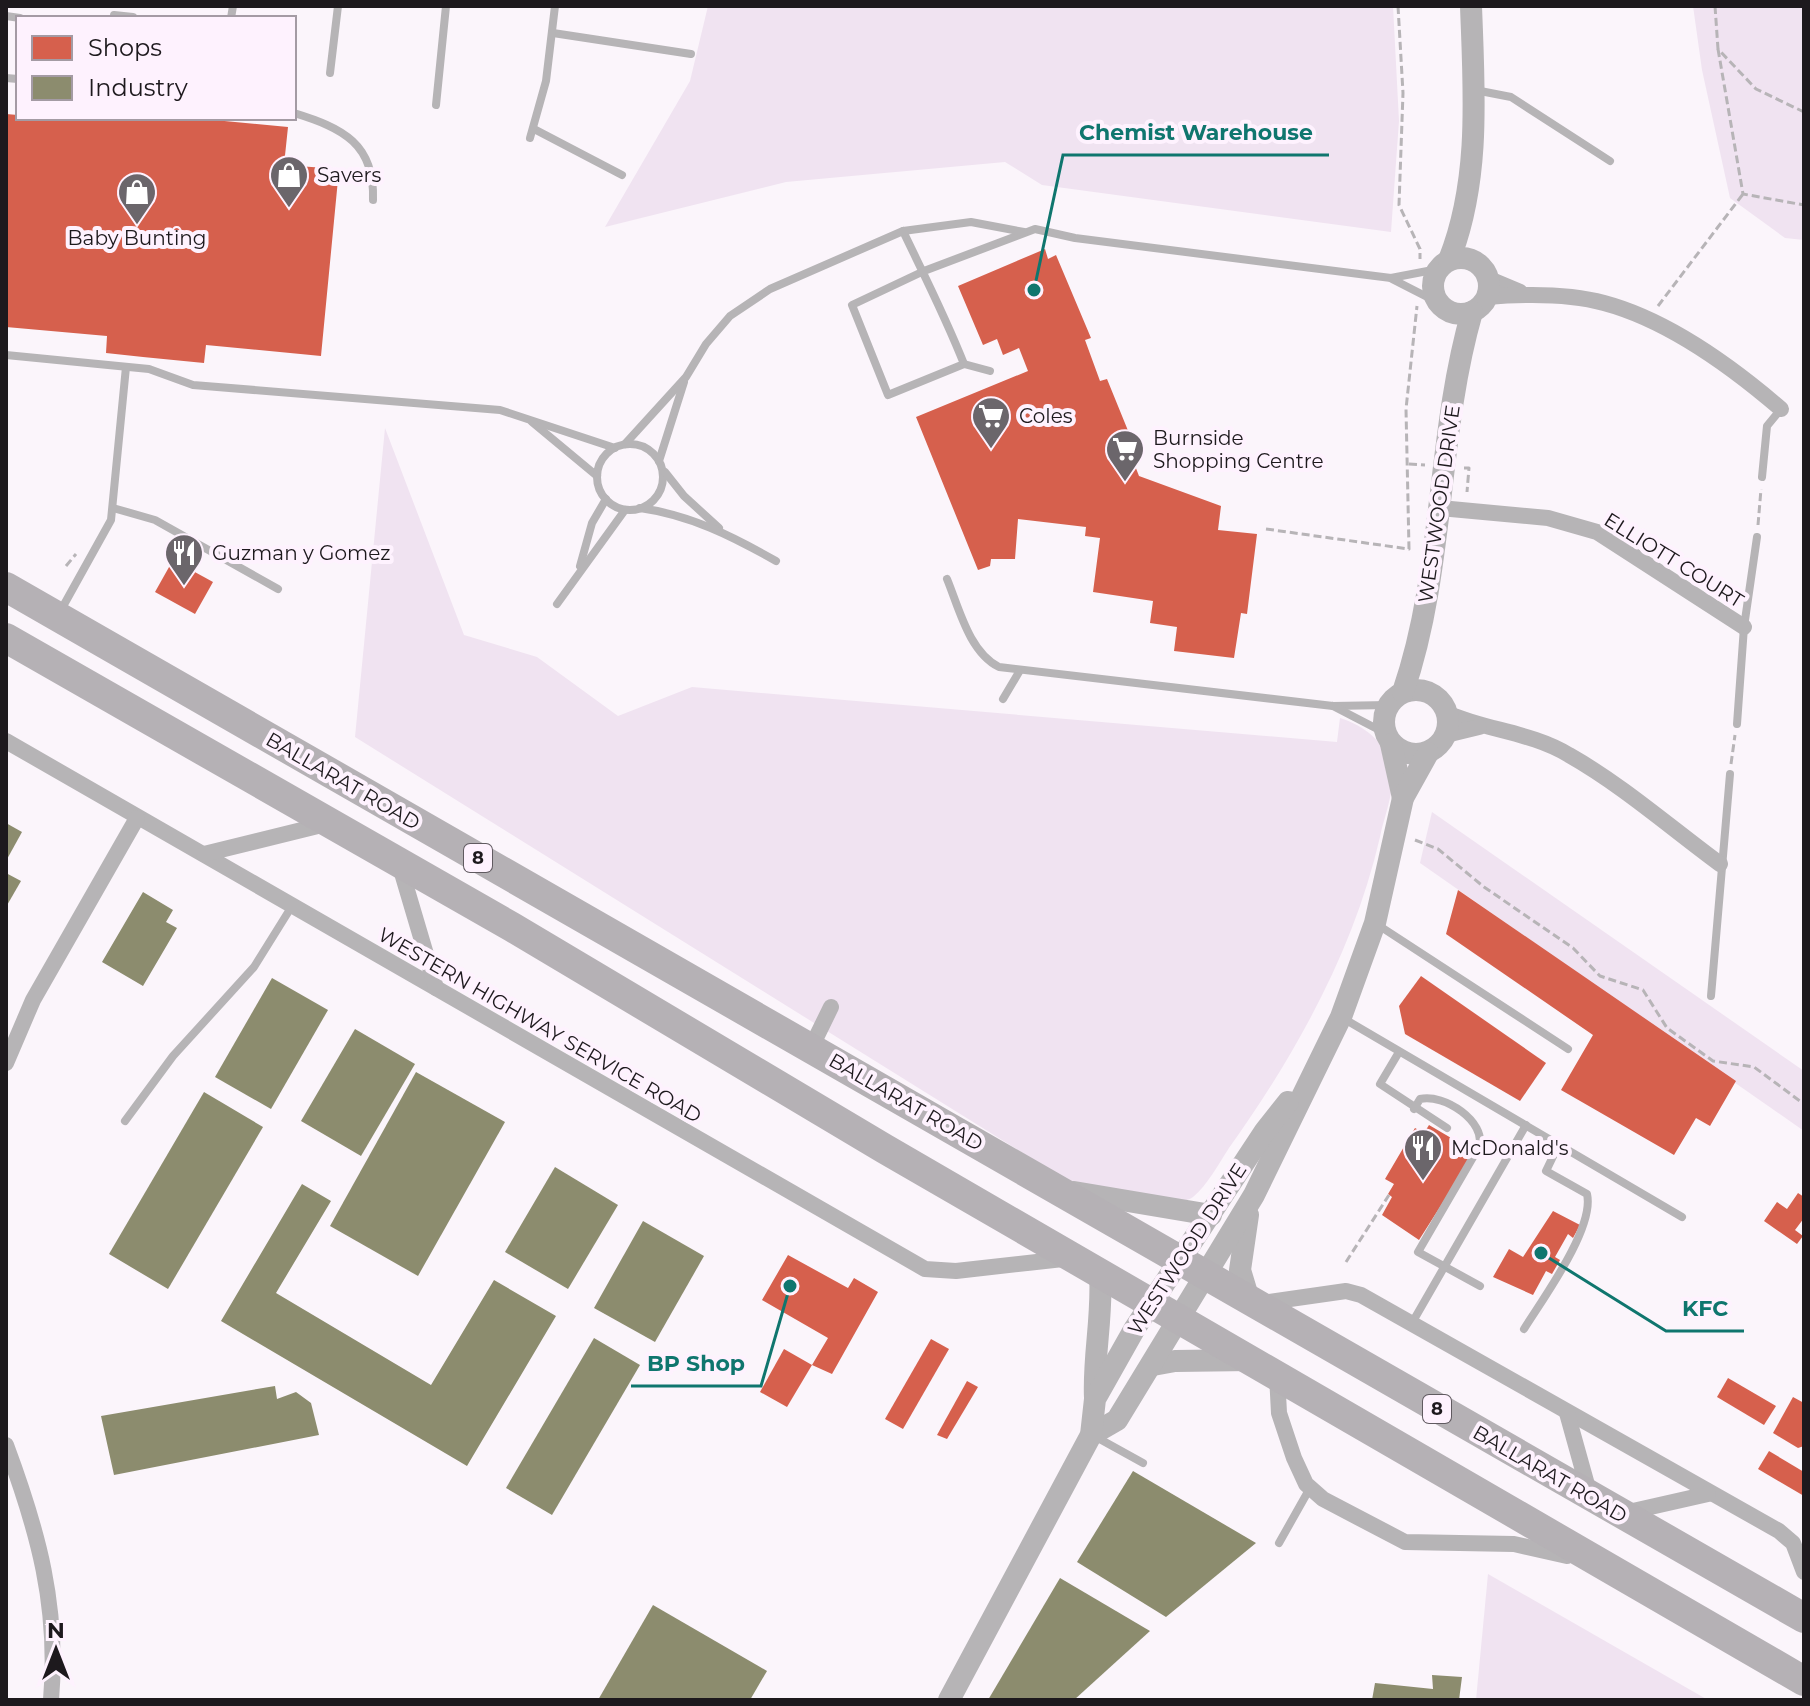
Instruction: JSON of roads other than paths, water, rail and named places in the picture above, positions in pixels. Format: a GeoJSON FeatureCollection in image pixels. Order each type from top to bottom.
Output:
{"type":"FeatureCollection","features":[{"type":"Feature","properties":{"kind":"highway","name":"BALLARAT ROAD"},"geometry":{"type":"LineString","coordinates":[[6,587],[1804,1618]]}},
{"type":"Feature","properties":{"kind":"highway","name":"BALLARAT ROAD"},"geometry":{"type":"LineString","coordinates":[[6,638],[331,823],[1073,1258],[1804,1681]]}},
{"type":"Feature","properties":{"kind":"street"},"geometry":{"type":"LineString","coordinates":[[1471,6],[1474,90],[1465,221],[1482,288]]}},
{"type":"Feature","properties":{"kind":"street"},"geometry":{"type":"LineString","coordinates":[[1436,268],[1465,221]]}},
{"type":"Feature","properties":{"kind":"street"},"geometry":{"type":"LineString","coordinates":[[1436,268],[1469,258],[1482,288]]}},
{"type":"Feature","properties":{"kind":"street","name":"WESTWOOD DRIVE"},"geometry":{"type":"LineString","coordinates":[[1436,268],[1433,283],[1435,302],[1457,364]]}},
{"type":"Feature","properties":{"kind":"street"},"geometry":{"type":"LineString","coordinates":[[1435,302],[1482,288],[1602,302],[1648,319],[1756,387],[1781,409]]}},
{"type":"Feature","properties":{"kind":"street","name":"WESTWOOD DRIVE"},"geometry":{"type":"LineString","coordinates":[[1396,699],[1420,644],[1457,364],[1482,288]]}},
{"type":"Feature","properties":{"kind":"street","name":"ELLIOTT COURT"},"geometry":{"type":"LineString","coordinates":[[1440,508],[1548,518],[1597,532],[1744,627]]}},
{"type":"Feature","properties":{"kind":"street","name":"WESTWOOD DRIVE"},"geometry":{"type":"LineString","coordinates":[[1420,644],[1432,694]]}},
{"type":"Feature","properties":{"kind":"street"},"geometry":{"type":"LineString","coordinates":[[1414,690],[1432,694],[1447,724],[1428,753],[1406,753],[1388,739],[1383,722],[1396,699],[1414,690]]}},
{"type":"Feature","properties":{"kind":"street"},"geometry":{"type":"LineString","coordinates":[[1447,724],[1524,733],[1570,755],[1720,864]]}},
{"type":"Feature","properties":{"kind":"street","name":"WESTWOOD DRIVE"},"geometry":{"type":"LineString","coordinates":[[1388,739],[1403,798]]}},
{"type":"Feature","properties":{"kind":"street","name":"WESTERN HIGHWAY SERVICE ROAD"},"geometry":{"type":"LineString","coordinates":[[6,741],[925,1269],[956,1271],[1054,1263],[1073,1258]]}},
{"type":"Feature","properties":{"kind":"street","name":"WESTWOOD DRIVE"},"geometry":{"type":"LineString","coordinates":[[1091,1435],[1117,1420],[1254,1195],[1341,1017],[1375,923],[1403,798],[1428,753]]}},
{"type":"Feature","properties":{"kind":"street"},"geometry":{"type":"LineString","coordinates":[[6,1063],[33,1000],[137,818]]}},
{"type":"Feature","properties":{"kind":"street"},"geometry":{"type":"LineString","coordinates":[[204,854],[331,823]]}},
{"type":"Feature","properties":{"kind":"street"},"geometry":{"type":"LineString","coordinates":[[399,863],[436,988]]}},
{"type":"Feature","properties":{"kind":"street"},"geometry":{"type":"LineString","coordinates":[[811,1048],[831,1007]]}},
{"type":"Feature","properties":{"kind":"street","name":"WESTWOOD DRIVE"},"geometry":{"type":"LineString","coordinates":[[949,1700],[1091,1435],[1095,1399],[1177,1260],[1211,1215],[1265,1131],[1310,1077]]}},
{"type":"Feature","properties":{"kind":"street"},"geometry":{"type":"LineString","coordinates":[[1056,1188],[1152,1208],[1211,1215]]}},
{"type":"Feature","properties":{"kind":"street"},"geometry":{"type":"LineString","coordinates":[[1254,1195],[1240,1270],[1253,1302],[1346,1291],[1361,1295],[1790,1539],[1804,1572]]}},
{"type":"Feature","properties":{"kind":"street"},"geometry":{"type":"LineString","coordinates":[[1095,1399],[1093,1364],[1102,1304],[1100,1273]]}},
{"type":"Feature","properties":{"kind":"street"},"geometry":{"type":"LineString","coordinates":[[1153,1365],[1175,1361],[1251,1360]]}},
{"type":"Feature","properties":{"kind":"street"},"geometry":{"type":"LineString","coordinates":[[1277,1375],[1278,1404],[1284,1429],[1296,1465],[1310,1488]]}},
{"type":"Feature","properties":{"kind":"street"},"geometry":{"type":"LineString","coordinates":[[1567,1413],[1590,1497]]}},
{"type":"Feature","properties":{"kind":"street"},"geometry":{"type":"LineString","coordinates":[[6,1445],[31,1510],[43,1560],[52,1625],[51,1700]]}},
{"type":"Feature","properties":{"kind":"street","name":"BALLARAT ROAD"},"geometry":{"type":"LineString","coordinates":[[1310,1488],[1385,1534],[1405,1542],[1531,1546],[1614,1571]]}},
{"type":"Feature","properties":{"kind":"street"},"geometry":{"type":"LineString","coordinates":[[1618,1514],[1708,1494]]}},
{"type":"Feature","properties":{"kind":"lane"},"geometry":{"type":"LineString","coordinates":[[330,73],[338,6]]}},
{"type":"Feature","properties":{"kind":"lane"},"geometry":{"type":"LineString","coordinates":[[436,105],[446,6]]}},
{"type":"Feature","properties":{"kind":"lane"},"geometry":{"type":"LineString","coordinates":[[555,6],[553,33],[532,133],[622,175]]}},
{"type":"Feature","properties":{"kind":"lane"},"geometry":{"type":"LineString","coordinates":[[553,33],[691,54]]}},
{"type":"Feature","properties":{"kind":"lane"},"geometry":{"type":"LineString","coordinates":[[1474,90],[1511,97],[1610,161]]}},
{"type":"Feature","properties":{"kind":"lane"},"geometry":{"type":"LineString","coordinates":[[296,114],[358,143],[371,163],[373,200]]}},
{"type":"Feature","properties":{"kind":"lane"},"geometry":{"type":"LineString","coordinates":[[597,476],[602,460],[615,448],[625,444],[686,377],[706,344],[730,316],[751,300],[903,231],[971,222],[1024,232]]}},
{"type":"Feature","properties":{"kind":"lane"},"geometry":{"type":"LineString","coordinates":[[842,310],[924,271],[1024,232],[1042,228],[1075,238],[1391,278],[1436,268]]}},
{"type":"Feature","properties":{"kind":"lane"},"geometry":{"type":"LineString","coordinates":[[903,231],[924,271],[964,364]]}},
{"type":"Feature","properties":{"kind":"lane"},"geometry":{"type":"LineString","coordinates":[[1391,278],[1435,302]]}},
{"type":"Feature","properties":{"kind":"lane"},"geometry":{"type":"LineString","coordinates":[[852,305],[888,395],[964,364],[990,371]]}},
{"type":"Feature","properties":{"kind":"lane"},"geometry":{"type":"LineString","coordinates":[[6,355],[149,369],[193,385],[500,410],[526,416],[615,448]]}},
{"type":"Feature","properties":{"kind":"lane"},"geometry":{"type":"LineString","coordinates":[[57,617],[105,537],[113,508],[126,367]]}},
{"type":"Feature","properties":{"kind":"lane"},"geometry":{"type":"LineString","coordinates":[[640,508],[661,491],[661,464],[686,377]]}},
{"type":"Feature","properties":{"kind":"lane"},"geometry":{"type":"LineString","coordinates":[[1762,477],[1767,426],[1781,409]]}},
{"type":"Feature","properties":{"kind":"lane"},"geometry":{"type":"LineString","coordinates":[[526,416],[597,476],[606,499],[625,510],[640,508],[676,515],[723,531],[776,561]]}},
{"type":"Feature","properties":{"kind":"lane"},"geometry":{"type":"LineString","coordinates":[[625,444],[645,447],[684,496],[723,531]]}},
{"type":"Feature","properties":{"kind":"lane"},"geometry":{"type":"LineString","coordinates":[[579,571],[592,523],[606,499]]}},
{"type":"Feature","properties":{"kind":"lane"},"geometry":{"type":"LineString","coordinates":[[113,508],[155,520],[278,589]]}},
{"type":"Feature","properties":{"kind":"lane"},"geometry":{"type":"LineString","coordinates":[[557,604],[625,510]]}},
{"type":"Feature","properties":{"kind":"lane","name":"ELLIOTT COURT"},"geometry":{"type":"LineString","coordinates":[[1737,724],[1744,627],[1757,537]]}},
{"type":"Feature","properties":{"kind":"lane"},"geometry":{"type":"LineString","coordinates":[[947,579],[981,655],[999,667],[1019,672],[1333,706],[1396,699]]}},
{"type":"Feature","properties":{"kind":"lane"},"geometry":{"type":"LineString","coordinates":[[1003,699],[1019,672]]}},
{"type":"Feature","properties":{"kind":"lane"},"geometry":{"type":"LineString","coordinates":[[1333,706],[1388,739]]}},
{"type":"Feature","properties":{"kind":"lane"},"geometry":{"type":"LineString","coordinates":[[1711,996],[1730,774]]}},
{"type":"Feature","properties":{"kind":"lane"},"geometry":{"type":"LineString","coordinates":[[125,1121],[173,1056],[254,967],[293,905]]}},
{"type":"Feature","properties":{"kind":"lane"},"geometry":{"type":"LineString","coordinates":[[1375,923],[1568,1049]]}},
{"type":"Feature","properties":{"kind":"lane"},"geometry":{"type":"LineString","coordinates":[[1341,1017],[1682,1217]]}},
{"type":"Feature","properties":{"kind":"lane"},"geometry":{"type":"LineString","coordinates":[[1399,1052],[1380,1084],[1447,1128]]}},
{"type":"Feature","properties":{"kind":"lane"},"geometry":{"type":"LineString","coordinates":[[1414,1109],[1420,1099],[1434,1099],[1476,1122],[1481,1139],[1418,1252],[1480,1286]]}},
{"type":"Feature","properties":{"kind":"lane"},"geometry":{"type":"LineString","coordinates":[[1412,1323],[1526,1125]]}},
{"type":"Feature","properties":{"kind":"lane"},"geometry":{"type":"LineString","coordinates":[[1524,1329],[1564,1263],[1589,1206],[1587,1194],[1546,1171],[1559,1144]]}},
{"type":"Feature","properties":{"kind":"lane"},"geometry":{"type":"LineString","coordinates":[[1091,1435],[1143,1463]]}},
{"type":"Feature","properties":{"kind":"lane"},"geometry":{"type":"LineString","coordinates":[[1279,1543],[1310,1488]]}},
{"type":"Feature","properties":{"kind":"place","name":"Savers"},"geometry":{"type":"Point","coordinates":[289,209]}},
{"type":"Feature","properties":{"kind":"place","name":"Baby Bunting"},"geometry":{"type":"Point","coordinates":[137,226]}},
{"type":"Feature","properties":{"kind":"place","name":"Chemist Warehouse"},"geometry":{"type":"Point","coordinates":[1034,290]}},
{"type":"Feature","properties":{"kind":"place","name":"Coles"},"geometry":{"type":"Point","coordinates":[991,450]}},
{"type":"Feature","properties":{"kind":"place","name":"Burnside Shopping Centre"},"geometry":{"type":"Point","coordinates":[1125,483]}},
{"type":"Feature","properties":{"kind":"place","name":"Guzman y Gomez"},"geometry":{"type":"Point","coordinates":[184,587]}},
{"type":"Feature","properties":{"kind":"place","name":"McDonald's"},"geometry":{"type":"Point","coordinates":[1423,1182]}},
{"type":"Feature","properties":{"kind":"place","name":"KFC"},"geometry":{"type":"Point","coordinates":[1541,1253]}},
{"type":"Feature","properties":{"kind":"place","name":"BP Shop"},"geometry":{"type":"Point","coordinates":[790,1286]}}]}
